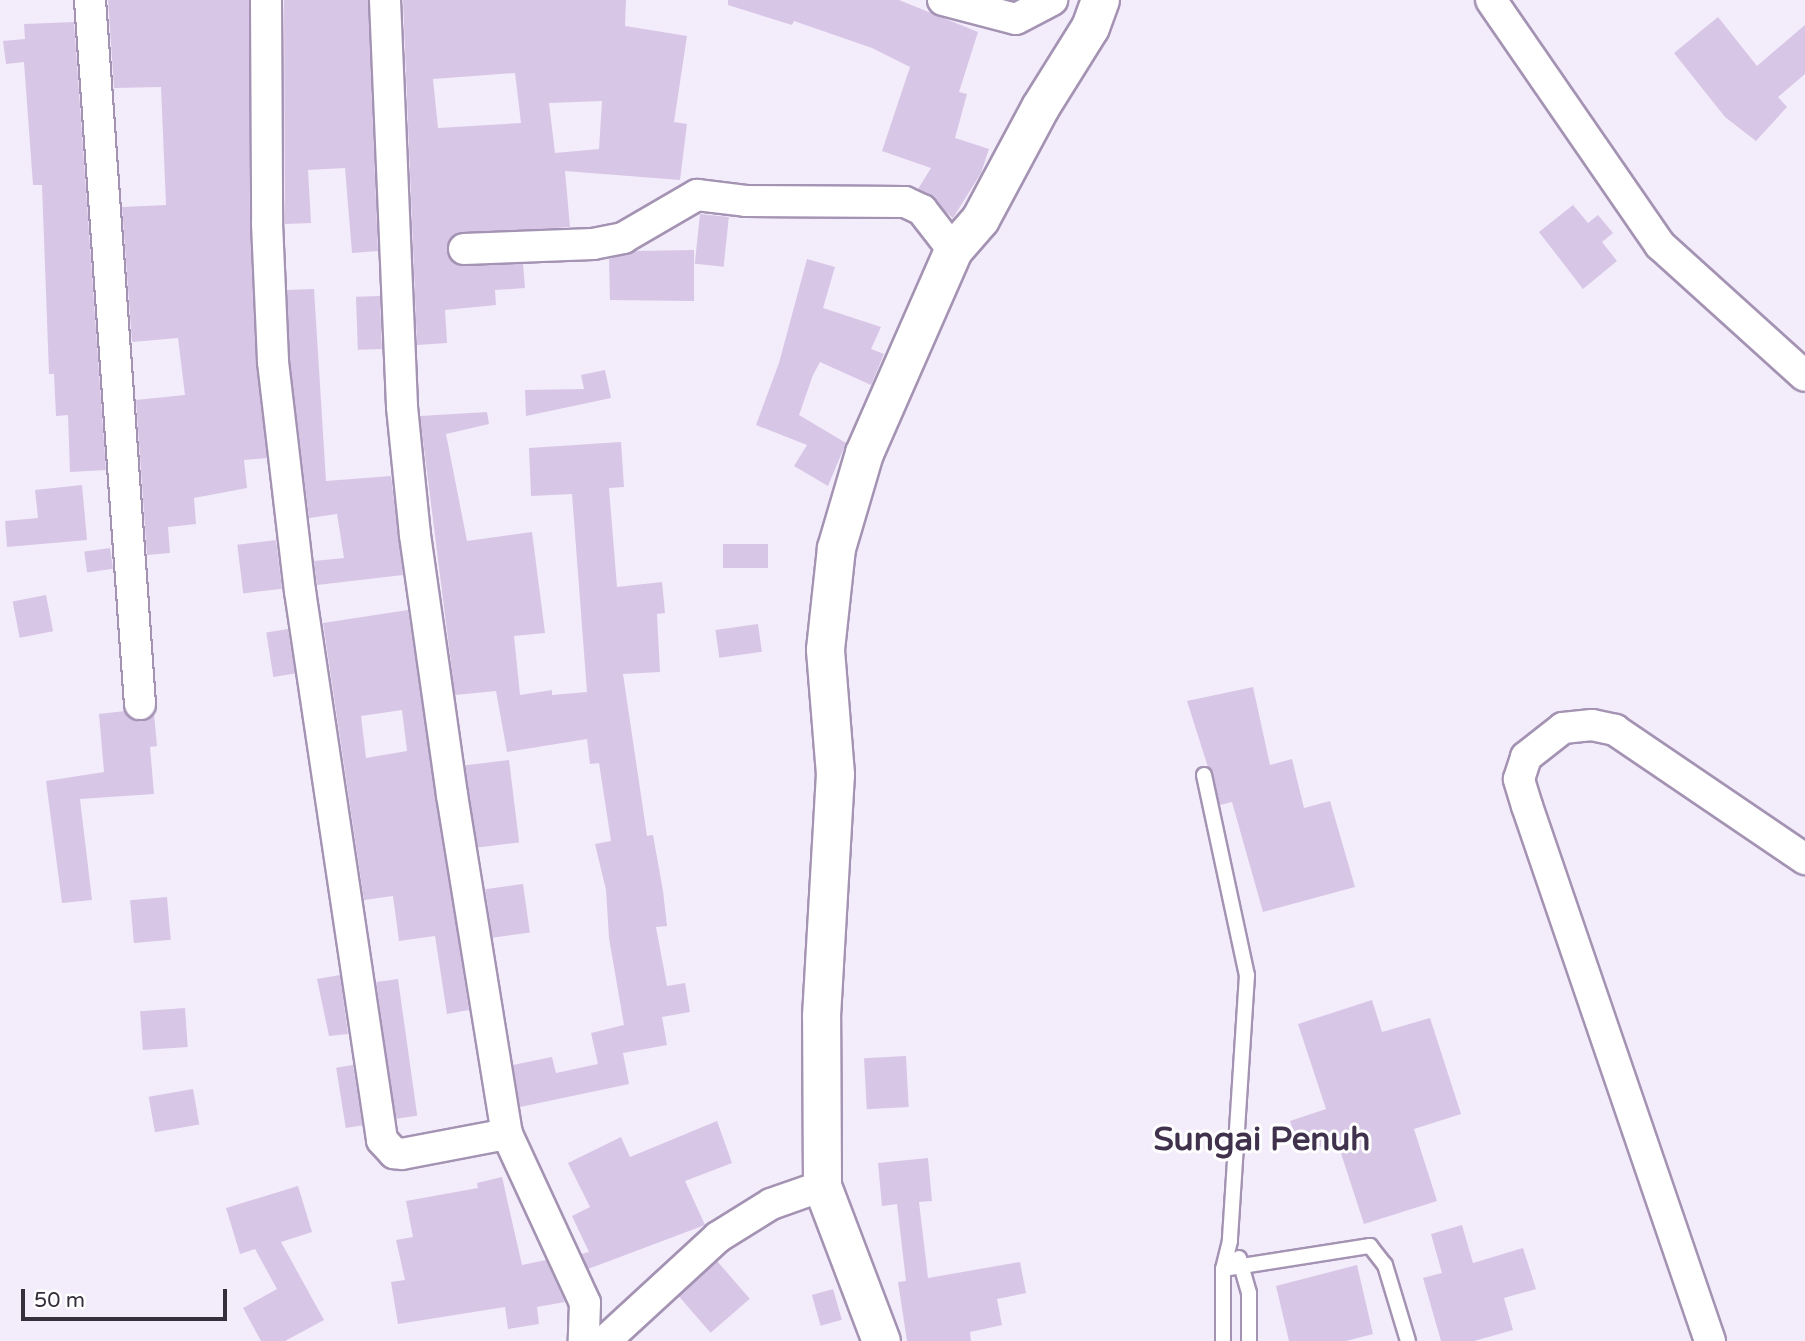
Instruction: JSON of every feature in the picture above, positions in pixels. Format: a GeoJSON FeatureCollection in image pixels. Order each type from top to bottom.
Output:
{"type":"FeatureCollection","features":[{"type":"Feature","properties":{"kind":"street"},"geometry":{"type":"LineString","coordinates":[[90,0],[140,704]]}},
{"type":"Feature","properties":{"kind":"street"},"geometry":{"type":"LineString","coordinates":[[265,0],[267,223],[273,362],[300,591],[382,1140],[394,1153],[402,1154],[508,1134]]}},
{"type":"Feature","properties":{"kind":"street"},"geometry":{"type":"LineString","coordinates":[[385,0],[407,473],[452,795],[508,1134],[585,1303],[584,1341]]}},
{"type":"Feature","properties":{"kind":"street"},"geometry":{"type":"LineString","coordinates":[[943,0],[1016,19],[1052,0]]}},
{"type":"Feature","properties":{"kind":"street"},"geometry":{"type":"LineString","coordinates":[[881,1341],[822,1186],[821,1016],[835,775],[825,649],[836,548],[864,453],[953,250],[980,219],[1040,107],[1090,27],[1100,0]]}},
{"type":"Feature","properties":{"kind":"street"},"geometry":{"type":"LineString","coordinates":[[1492,0],[1660,245],[1805,376]]}},
{"type":"Feature","properties":{"kind":"street"},"geometry":{"type":"LineString","coordinates":[[464,249],[580,244],[623,238],[697,195],[746,201],[905,202],[922,211],[953,250]]}},
{"type":"Feature","properties":{"kind":"street"},"geometry":{"type":"LineString","coordinates":[[1710,1341],[1527,806],[1519,779],[1526,757],[1563,728],[1592,725],[1615,730],[1805,859]]}},
{"type":"Feature","properties":{"kind":"street"},"geometry":{"type":"LineString","coordinates":[[605,1341],[718,1237],[771,1204],[822,1186]]}},
{"type":"Feature","properties":{"kind":"lane"},"geometry":{"type":"LineString","coordinates":[[1204,775],[1247,975],[1230,1241],[1223,1269],[1223,1341]]}},
{"type":"Feature","properties":{"kind":"lane"},"geometry":{"type":"LineString","coordinates":[[1230,1241],[1243,1265],[1251,1306],[1249,1341]]}},
{"type":"Feature","properties":{"kind":"lane"},"geometry":{"type":"LineString","coordinates":[[1223,1269],[1370,1246],[1385,1265],[1409,1341]]}},
{"type":"Feature","properties":{"kind":"building"},"geometry":{"type":"Polygon","coordinates":[[[108,0],[249,0],[250,224],[256,363],[267,458],[244,460],[247,488],[194,498],[196,524],[168,527],[170,553],[147,555],[136,400],[185,395],[178,338],[132,342],[122,207],[166,205],[161,87],[114,88],[108,0]]]}},
{"type":"Feature","properties":{"kind":"building"},"geometry":{"type":"Polygon","coordinates":[[[284,0],[368,0],[378,251],[352,253],[345,168],[308,170],[311,223],[285,224],[284,0]]]}},
{"type":"Feature","properties":{"kind":"building"},"geometry":{"type":"Polygon","coordinates":[[[403,0],[626,0],[625,26],[687,36],[674,122],[687,124],[680,180],[565,171],[570,227],[454,235],[447,250],[455,264],[523,264],[525,288],[495,290],[496,305],[445,310],[447,343],[417,345],[403,0]],[[515,73],[433,79],[438,128],[521,123],[515,73]],[[602,101],[549,103],[555,153],[599,149],[602,101]]]}},
{"type":"Feature","properties":{"kind":"building"},"geometry":{"type":"Polygon","coordinates":[[[728,0],[899,0],[978,32],[959,92],[967,94],[955,138],[989,149],[981,173],[953,218],[918,189],[931,168],[882,151],[910,67],[872,48],[794,21],[792,25],[728,5],[728,0]]]}},
{"type":"Feature","properties":{"kind":"building"},"geometry":{"type":"Polygon","coordinates":[[[1718,17],[1757,66],[1805,25],[1805,74],[1778,97],[1787,107],[1756,141],[1725,117],[1674,53],[1718,17]]]}},
{"type":"Feature","properties":{"kind":"building"},"geometry":{"type":"Polygon","coordinates":[[[74,22],[106,470],[70,472],[68,415],[56,416],[54,374],[49,374],[42,185],[33,185],[24,62],[6,64],[3,41],[25,39],[24,24],[74,22]]]}},
{"type":"Feature","properties":{"kind":"building"},"geometry":{"type":"Polygon","coordinates":[[[1573,205],[1588,223],[1598,215],[1613,233],[1602,242],[1617,261],[1583,289],[1539,232],[1573,205]]]}},
{"type":"Feature","properties":{"kind":"building"},"geometry":{"type":"Polygon","coordinates":[[[700,214],[729,217],[724,267],[695,264],[700,214]]]}},
{"type":"Feature","properties":{"kind":"building"},"geometry":{"type":"Polygon","coordinates":[[[694,250],[694,301],[610,300],[609,259],[636,251],[694,250]]]}},
{"type":"Feature","properties":{"kind":"building"},"geometry":{"type":"Polygon","coordinates":[[[807,259],[835,267],[823,308],[881,327],[871,349],[884,354],[871,385],[820,362],[813,375],[799,415],[846,443],[828,486],[794,466],[807,445],[756,425],[779,363],[807,259]]]}},
{"type":"Feature","properties":{"kind":"building"},"geometry":{"type":"Polygon","coordinates":[[[314,289],[326,481],[391,476],[403,575],[317,585],[314,561],[344,558],[337,514],[309,518],[290,361],[287,290],[314,289]]]}},
{"type":"Feature","properties":{"kind":"building"},"geometry":{"type":"Polygon","coordinates":[[[380,296],[382,349],[358,350],[356,297],[380,296]]]}},
{"type":"Feature","properties":{"kind":"building"},"geometry":{"type":"Polygon","coordinates":[[[605,370],[611,398],[526,416],[525,390],[584,389],[581,375],[605,370]]]}},
{"type":"Feature","properties":{"kind":"building"},"geometry":{"type":"Polygon","coordinates":[[[487,412],[489,424],[446,434],[467,541],[532,532],[545,633],[514,636],[520,695],[552,690],[552,695],[587,692],[572,494],[531,496],[529,448],[621,442],[624,487],[609,488],[617,587],[662,582],[665,613],[657,614],[660,672],[623,674],[647,836],[653,835],[663,891],[667,926],[656,927],[667,986],[685,983],[690,1012],[662,1017],[667,1045],[623,1053],[629,1084],[520,1107],[513,1065],[552,1057],[556,1073],[598,1064],[591,1033],[624,1025],[609,938],[606,890],[595,844],[611,841],[599,763],[590,764],[587,739],[507,752],[496,691],[455,695],[420,416],[487,412]]]}},
{"type":"Feature","properties":{"kind":"building"},"geometry":{"type":"Polygon","coordinates":[[[82,485],[87,540],[7,547],[5,521],[38,518],[35,490],[82,485]]]}},
{"type":"Feature","properties":{"kind":"building"},"geometry":{"type":"Polygon","coordinates":[[[276,540],[282,589],[243,593],[237,545],[276,540]]]}},
{"type":"Feature","properties":{"kind":"building"},"geometry":{"type":"Polygon","coordinates":[[[723,544],[768,544],[768,568],[723,568],[723,544]]]}},
{"type":"Feature","properties":{"kind":"building"},"geometry":{"type":"Polygon","coordinates":[[[110,548],[113,569],[87,572],[84,552],[110,548]]]}},
{"type":"Feature","properties":{"kind":"building"},"geometry":{"type":"Polygon","coordinates":[[[46,595],[53,631],[20,638],[13,601],[46,595]]]}},
{"type":"Feature","properties":{"kind":"building"},"geometry":{"type":"Polygon","coordinates":[[[408,610],[469,1010],[447,1014],[435,936],[399,941],[393,896],[364,900],[323,623],[408,610]],[[402,710],[361,716],[366,758],[407,751],[402,710]]]}},
{"type":"Feature","properties":{"kind":"building"},"geometry":{"type":"Polygon","coordinates":[[[758,624],[762,652],[719,658],[715,630],[758,624]]]}},
{"type":"Feature","properties":{"kind":"building"},"geometry":{"type":"Polygon","coordinates":[[[288,629],[295,673],[273,677],[266,632],[288,629]]]}},
{"type":"Feature","properties":{"kind":"building"},"geometry":{"type":"Polygon","coordinates":[[[1253,687],[1270,765],[1292,759],[1304,808],[1330,801],[1355,887],[1263,912],[1232,802],[1220,805],[1187,701],[1253,687]]]}},
{"type":"Feature","properties":{"kind":"building"},"geometry":{"type":"Polygon","coordinates":[[[125,711],[141,721],[154,714],[157,746],[150,747],[154,794],[80,799],[92,900],[62,903],[46,781],[104,772],[99,714],[125,711]]]}},
{"type":"Feature","properties":{"kind":"building"},"geometry":{"type":"Polygon","coordinates":[[[509,760],[519,842],[475,848],[465,765],[509,760]]]}},
{"type":"Feature","properties":{"kind":"building"},"geometry":{"type":"Polygon","coordinates":[[[523,884],[530,933],[492,938],[485,889],[523,884]]]}},
{"type":"Feature","properties":{"kind":"building"},"geometry":{"type":"Polygon","coordinates":[[[167,897],[171,940],[134,943],[130,900],[167,897]]]}},
{"type":"Feature","properties":{"kind":"building"},"geometry":{"type":"Polygon","coordinates":[[[340,975],[348,1034],[329,1036],[317,979],[340,975]]]}},
{"type":"Feature","properties":{"kind":"building"},"geometry":{"type":"Polygon","coordinates":[[[398,979],[417,1116],[395,1119],[376,982],[398,979]]]}},
{"type":"Feature","properties":{"kind":"building"},"geometry":{"type":"Polygon","coordinates":[[[1372,1000],[1382,1032],[1430,1018],[1461,1114],[1414,1129],[1437,1201],[1364,1224],[1337,1141],[1301,1154],[1290,1121],[1326,1109],[1298,1024],[1372,1000]]]}},
{"type":"Feature","properties":{"kind":"building"},"geometry":{"type":"Polygon","coordinates":[[[185,1008],[188,1047],[143,1050],[140,1011],[185,1008]]]}},
{"type":"Feature","properties":{"kind":"building"},"geometry":{"type":"Polygon","coordinates":[[[906,1056],[909,1107],[867,1109],[864,1058],[906,1056]]]}},
{"type":"Feature","properties":{"kind":"building"},"geometry":{"type":"Polygon","coordinates":[[[353,1065],[363,1125],[346,1128],[336,1068],[353,1065]]]}},
{"type":"Feature","properties":{"kind":"building"},"geometry":{"type":"Polygon","coordinates":[[[193,1089],[199,1124],[155,1132],[149,1097],[193,1089]]]}},
{"type":"Feature","properties":{"kind":"building"},"geometry":{"type":"Polygon","coordinates":[[[717,1121],[732,1163],[685,1181],[705,1225],[588,1269],[581,1254],[589,1252],[572,1216],[590,1207],[568,1163],[621,1137],[630,1157],[717,1121]]]}},
{"type":"Feature","properties":{"kind":"building"},"geometry":{"type":"Polygon","coordinates":[[[928,1158],[932,1201],[919,1202],[928,1278],[1020,1262],[1026,1293],[997,1299],[1002,1325],[970,1332],[971,1341],[907,1341],[898,1282],[906,1281],[897,1204],[882,1206],[878,1163],[928,1158]]]}},
{"type":"Feature","properties":{"kind":"building"},"geometry":{"type":"Polygon","coordinates":[[[502,1177],[522,1265],[546,1260],[565,1302],[537,1307],[539,1324],[508,1329],[505,1307],[398,1324],[391,1282],[405,1280],[396,1240],[413,1237],[406,1201],[478,1188],[477,1183],[502,1177]]]}},
{"type":"Feature","properties":{"kind":"building"},"geometry":{"type":"Polygon","coordinates":[[[298,1186],[312,1232],[281,1242],[324,1320],[285,1341],[261,1341],[243,1308],[277,1289],[255,1249],[240,1254],[226,1208],[298,1186]]]}},
{"type":"Feature","properties":{"kind":"building"},"geometry":{"type":"Polygon","coordinates":[[[1462,1225],[1473,1263],[1523,1248],[1536,1289],[1504,1298],[1513,1330],[1474,1341],[1441,1341],[1423,1278],[1442,1273],[1431,1234],[1462,1225]]]}},
{"type":"Feature","properties":{"kind":"building"},"geometry":{"type":"Polygon","coordinates":[[[717,1261],[750,1299],[711,1333],[678,1295],[717,1261]]]}},
{"type":"Feature","properties":{"kind":"building"},"geometry":{"type":"Polygon","coordinates":[[[1357,1265],[1373,1334],[1346,1341],[1289,1341],[1276,1286],[1357,1265]]]}},
{"type":"Feature","properties":{"kind":"building"},"geometry":{"type":"Polygon","coordinates":[[[833,1289],[842,1320],[821,1326],[812,1295],[833,1289]]]}},
{"type":"Feature","properties":{"kind":"district","name":"Sungai Penuh"},"geometry":{"type":"Point","coordinates":[1262,1140]}}]}
